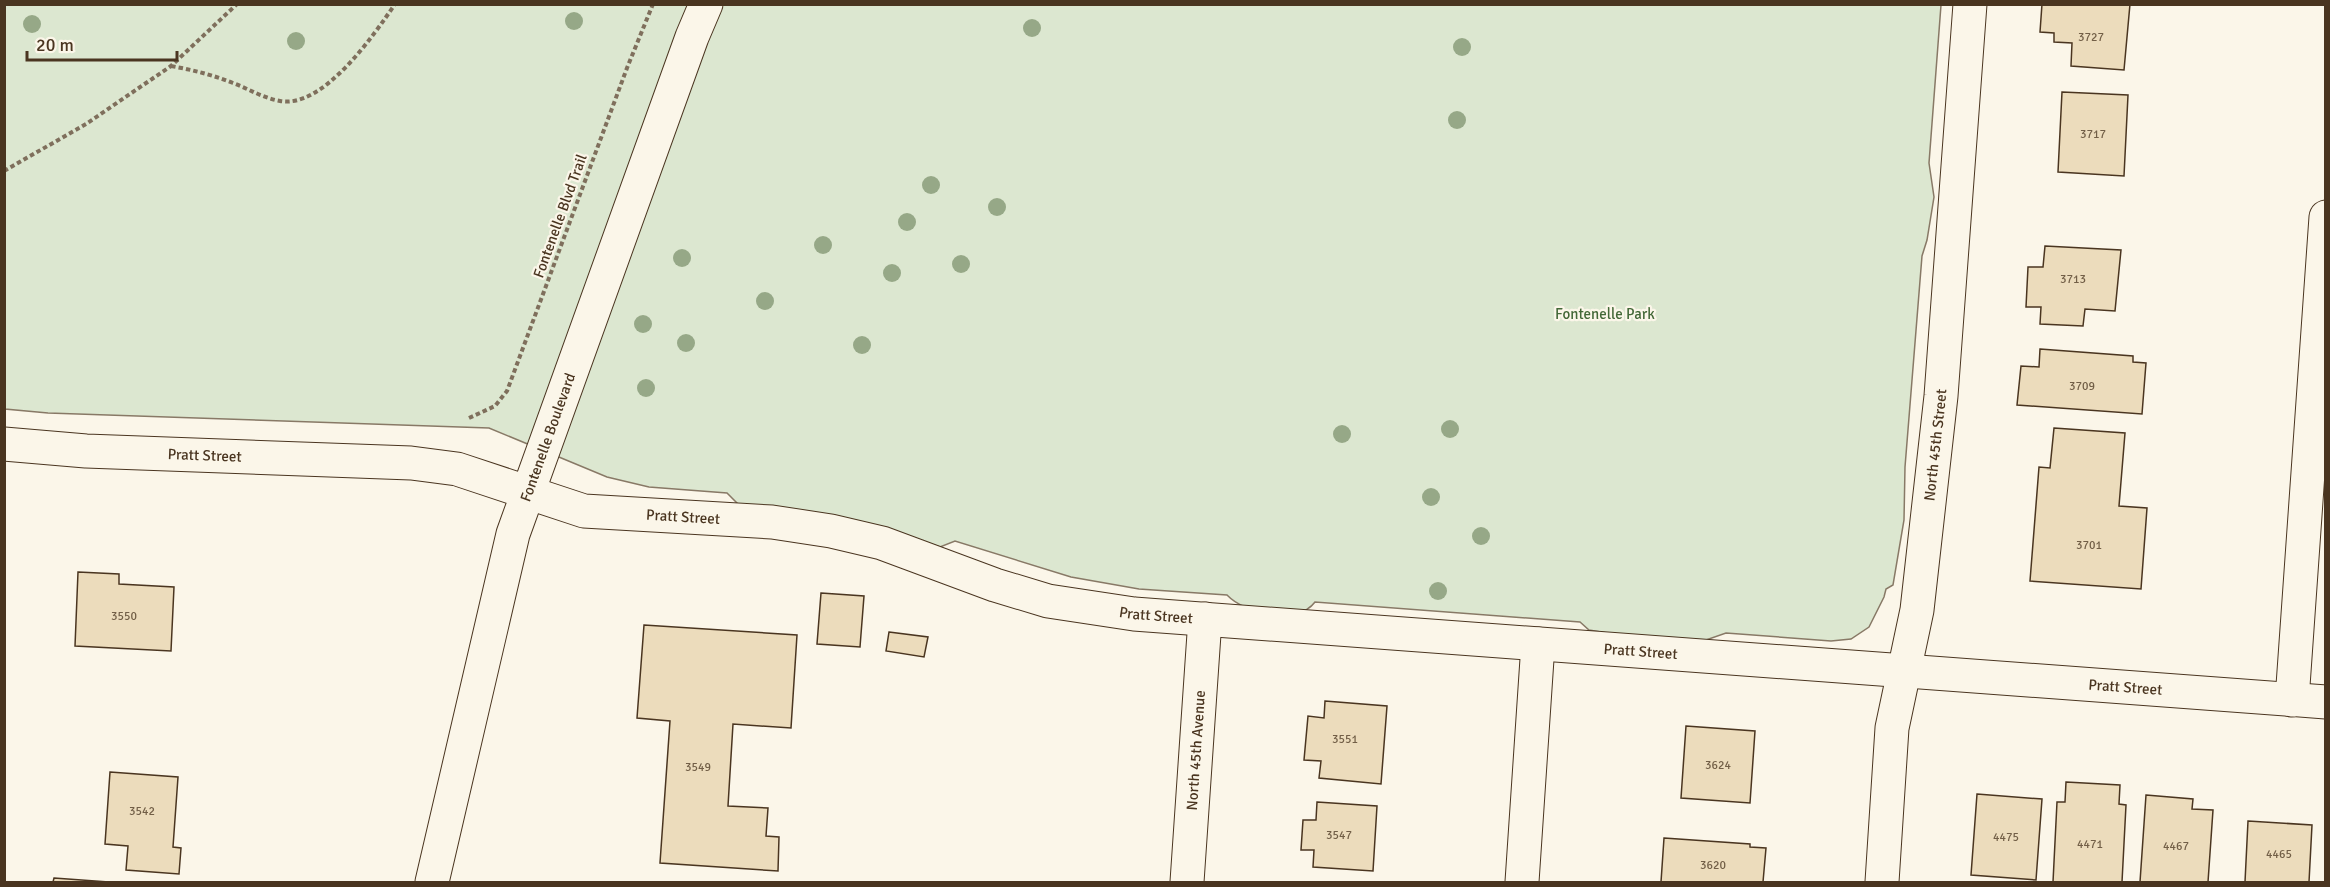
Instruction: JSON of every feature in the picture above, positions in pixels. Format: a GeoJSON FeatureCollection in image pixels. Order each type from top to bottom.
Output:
{"type":"FeatureCollection","features":[{"type":"Feature","properties":{"kind":"street","name":"Fontenelle Boulevard"},"geometry":{"type":"LineString","coordinates":[[432,882],[513,534],[526,493],[706,4]]}},
{"type":"Feature","properties":{"kind":"street","name":"North 45th Street"},"geometry":{"type":"LineString","coordinates":[[1882,882],[1892,728],[1917,610],[1941,396],[1970,4]]}},
{"type":"Feature","properties":{"kind":"street"},"geometry":{"type":"LineString","coordinates":[[2292,700],[2325,217]]}},
{"type":"Feature","properties":{"kind":"street","name":"Pratt Street"},"geometry":{"type":"LineString","coordinates":[[4,444],[86,451],[411,463],[457,469],[584,511],[772,522],[831,531],[882,543],[995,585],[1048,601],[1134,614],[2325,702]]}},
{"type":"Feature","properties":{"kind":"street","name":"North 45th Avenue"},"geometry":{"type":"LineString","coordinates":[[1187,882],[1205,619]]}},
{"type":"Feature","properties":{"kind":"street"},"geometry":{"type":"LineString","coordinates":[[1522,882],[1538,644]]}},
{"type":"Feature","properties":{"kind":"path"},"geometry":{"type":"LineString","coordinates":[[4,171],[86,124],[171,66],[237,4]]}},
{"type":"Feature","properties":{"kind":"path"},"geometry":{"type":"LineString","coordinates":[[171,66],[207,73],[263,97],[284,102],[304,99],[342,71],[395,4]]}},
{"type":"Feature","properties":{"kind":"path","name":"Fontenelle Blvd Trail"},"geometry":{"type":"LineString","coordinates":[[469,418],[495,406],[507,391],[653,4]]}},
{"type":"Feature","properties":{"kind":"green space","name":"Fontenelle Park"},"geometry":{"type":"Polygon","coordinates":[[[4,5],[1941,5],[1929,163],[1934,197],[1922,256],[1905,467],[1904,520],[1893,585],[1886,589],[1869,627],[1851,639],[1831,641],[1726,633],[1706,640],[1631,637],[1589,630],[1580,622],[1315,602],[1296,614],[1271,615],[1235,602],[1227,595],[1139,589],[1071,577],[955,541],[940,547],[863,523],[740,506],[727,493],[649,487],[607,477],[489,428],[48,413],[5,409],[4,5]]]}},
{"type":"Feature","properties":{"kind":"building"},"geometry":{"type":"Polygon","coordinates":[[[2042,4],[2130,4],[2124,70],[2071,66],[2072,43],[2054,42],[2054,33],[2040,32],[2042,4]]]}},
{"type":"Feature","properties":{"kind":"building"},"geometry":{"type":"Polygon","coordinates":[[[2062,92],[2128,95],[2124,176],[2058,172],[2062,92]]]}},
{"type":"Feature","properties":{"kind":"building"},"geometry":{"type":"Polygon","coordinates":[[[2045,246],[2121,250],[2115,311],[2085,309],[2083,326],[2040,324],[2041,307],[2026,307],[2028,267],[2043,267],[2045,246]]]}},
{"type":"Feature","properties":{"kind":"building"},"geometry":{"type":"Polygon","coordinates":[[[2040,349],[2133,356],[2133,362],[2146,363],[2142,414],[2017,405],[2021,366],[2039,367],[2040,349]]]}},
{"type":"Feature","properties":{"kind":"building"},"geometry":{"type":"Polygon","coordinates":[[[2054,428],[2125,433],[2119,506],[2147,508],[2141,589],[2030,581],[2039,467],[2050,468],[2054,428]]]}},
{"type":"Feature","properties":{"kind":"building"},"geometry":{"type":"Polygon","coordinates":[[[78,572],[119,574],[119,584],[174,587],[171,651],[75,646],[78,572]]]}},
{"type":"Feature","properties":{"kind":"building"},"geometry":{"type":"Polygon","coordinates":[[[821,593],[864,596],[860,647],[817,644],[821,593]]]}},
{"type":"Feature","properties":{"kind":"building"},"geometry":{"type":"Polygon","coordinates":[[[644,625],[797,635],[791,728],[733,724],[728,806],[768,808],[766,836],[779,837],[778,871],[660,863],[670,721],[637,718],[644,625]]]}},
{"type":"Feature","properties":{"kind":"building"},"geometry":{"type":"Polygon","coordinates":[[[889,632],[928,637],[924,657],[886,651],[889,632]]]}},
{"type":"Feature","properties":{"kind":"building"},"geometry":{"type":"Polygon","coordinates":[[[1325,701],[1387,706],[1381,784],[1319,778],[1321,761],[1304,760],[1308,716],[1324,718],[1325,701]]]}},
{"type":"Feature","properties":{"kind":"building"},"geometry":{"type":"Polygon","coordinates":[[[1686,726],[1755,731],[1750,803],[1681,798],[1686,726]]]}},
{"type":"Feature","properties":{"kind":"building"},"geometry":{"type":"Polygon","coordinates":[[[110,772],[178,777],[173,847],[181,848],[179,874],[126,870],[128,846],[105,844],[110,772]]]}},
{"type":"Feature","properties":{"kind":"building"},"geometry":{"type":"Polygon","coordinates":[[[2066,782],[2120,785],[2119,804],[2126,805],[2122,882],[2053,882],[2057,802],[2065,802],[2066,782]]]}},
{"type":"Feature","properties":{"kind":"building"},"geometry":{"type":"Polygon","coordinates":[[[1977,794],[2042,799],[2036,880],[1971,875],[1977,794]]]}},
{"type":"Feature","properties":{"kind":"building"},"geometry":{"type":"Polygon","coordinates":[[[2146,795],[2193,799],[2192,809],[2213,810],[2208,882],[2140,882],[2146,795]]]}},
{"type":"Feature","properties":{"kind":"building"},"geometry":{"type":"Polygon","coordinates":[[[1317,802],[1377,806],[1373,871],[1313,867],[1314,850],[1301,850],[1303,820],[1316,820],[1317,802]]]}},
{"type":"Feature","properties":{"kind":"building"},"geometry":{"type":"Polygon","coordinates":[[[2248,821],[2312,825],[2309,882],[2245,882],[2248,821]]]}},
{"type":"Feature","properties":{"kind":"building"},"geometry":{"type":"Polygon","coordinates":[[[1664,838],[1750,844],[1750,847],[1766,848],[1763,882],[1661,882],[1664,838]]]}},
{"type":"Feature","properties":{"kind":"building"},"geometry":{"type":"Polygon","coordinates":[[[54,878],[109,882],[53,882],[54,878]]]}}]}
